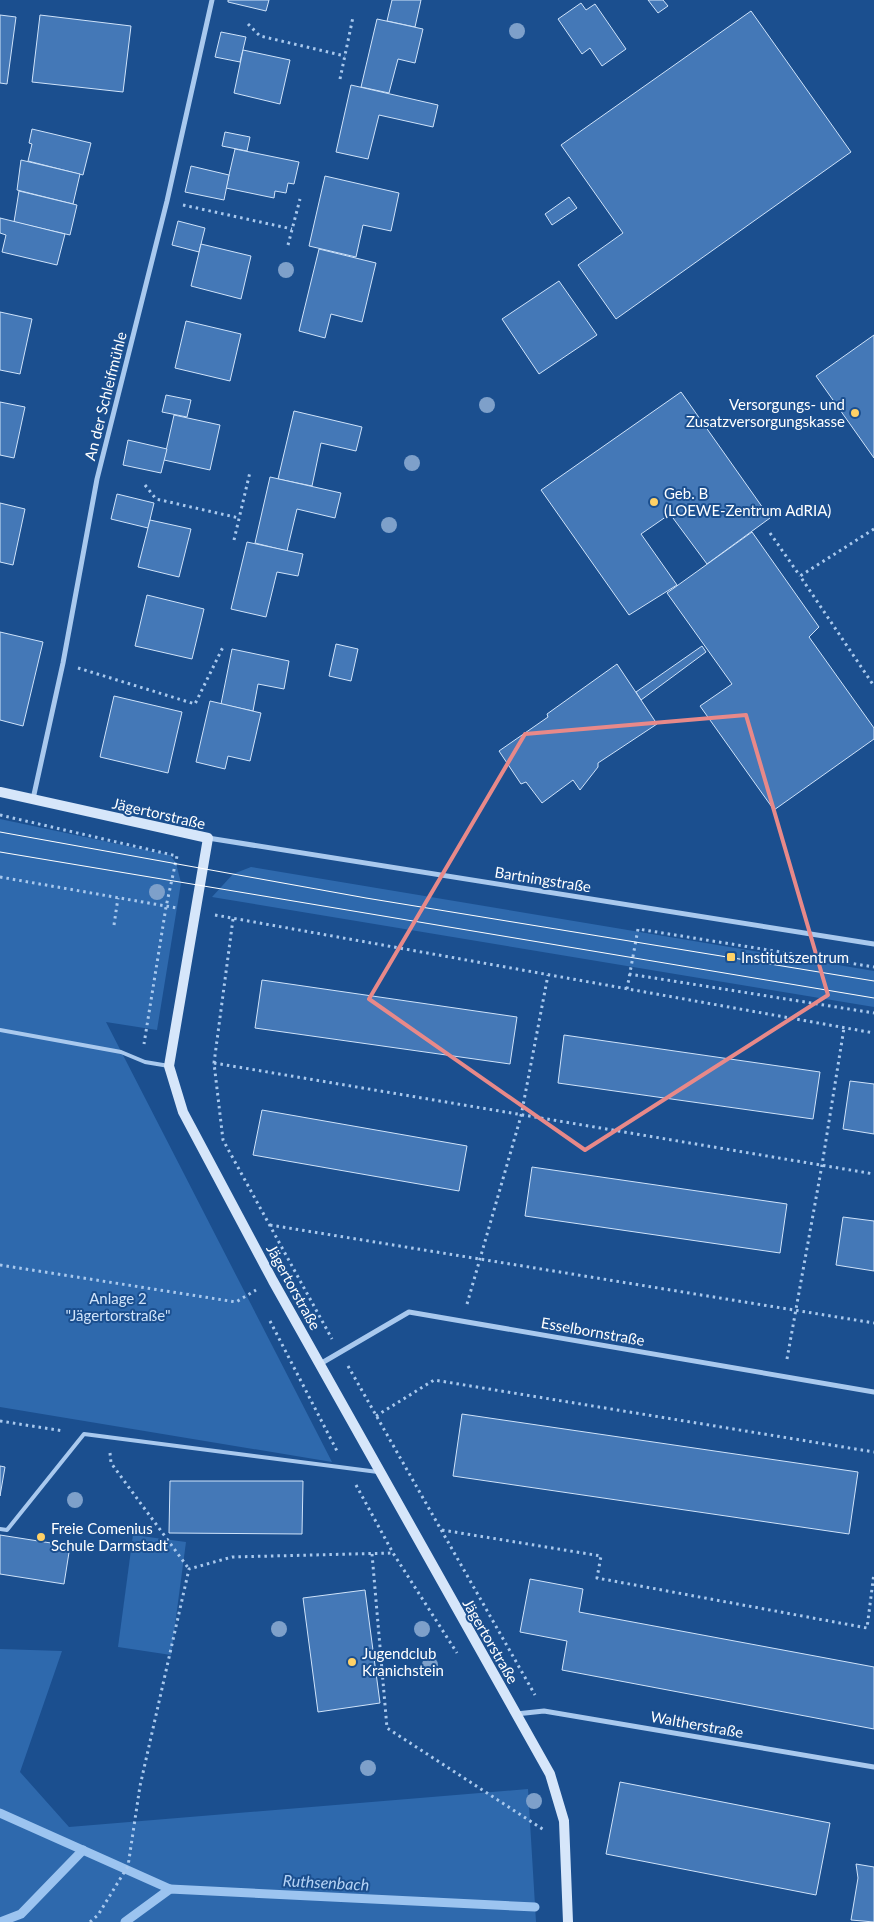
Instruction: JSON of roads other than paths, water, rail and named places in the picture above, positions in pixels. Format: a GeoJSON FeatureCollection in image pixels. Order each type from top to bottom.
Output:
{"type":"FeatureCollection","features":[{"type":"Feature","properties":{"kind":"street","name":"An der Schleifmühle"},"geometry":{"type":"LineString","coordinates":[[32,800],[64,663],[97,479],[167,201],[212,0]]}},
{"type":"Feature","properties":{"kind":"street","name":"Jägertorstraße"},"geometry":{"type":"LineString","coordinates":[[0,792],[208,838],[169,1066],[183,1112],[273,1281],[550,1774],[564,1821],[568,1922]]}},
{"type":"Feature","properties":{"kind":"street","name":"Bartningstraße"},"geometry":{"type":"LineString","coordinates":[[208,838],[874,944]]}},
{"type":"Feature","properties":{"kind":"street","name":"Esselbornstraße"},"geometry":{"type":"LineString","coordinates":[[320,1364],[409,1312],[874,1392]]}},
{"type":"Feature","properties":{"kind":"street","name":"Waltherstraße"},"geometry":{"type":"LineString","coordinates":[[515,1714],[544,1711],[874,1767]]}},
{"type":"Feature","properties":{"kind":"lane"},"geometry":{"type":"LineString","coordinates":[[0,1030],[121,1052],[145,1062],[169,1066]]}},
{"type":"Feature","properties":{"kind":"lane"},"geometry":{"type":"LineString","coordinates":[[0,1529],[6,1530],[84,1434],[380,1473]]}},
{"type":"Feature","properties":{"kind":"waterway"},"geometry":{"type":"LineString","coordinates":[[0,1813],[170,1889]]}},
{"type":"Feature","properties":{"kind":"waterway"},"geometry":{"type":"LineString","coordinates":[[0,1922],[21,1914],[83,1850]]}},
{"type":"Feature","properties":{"kind":"waterway","name":"Ruthsenbach"},"geometry":{"type":"LineString","coordinates":[[125,1922],[170,1889],[535,1907]]}},
{"type":"Feature","properties":{"kind":"tram line"},"geometry":{"type":"LineString","coordinates":[[0,832],[366,898],[874,981]]}},
{"type":"Feature","properties":{"kind":"tram line"},"geometry":{"type":"LineString","coordinates":[[0,852],[874,998]]}},
{"type":"Feature","properties":{"kind":"place","name":"Versorgungs- und Zusatzversorgungskasse"},"geometry":{"type":"Point","coordinates":[855,413]}},
{"type":"Feature","properties":{"kind":"place","name":"Geb. B (LOEWE-Zentrum AdRIA)"},"geometry":{"type":"Point","coordinates":[654,502]}},
{"type":"Feature","properties":{"kind":"place","name":"Institutszentrum"},"geometry":{"type":"Point","coordinates":[731,957]}},
{"type":"Feature","properties":{"kind":"place","name":"Freie Comenius Schule Darmstadt"},"geometry":{"type":"Point","coordinates":[41,1537]}},
{"type":"Feature","properties":{"kind":"place","name":"Jugendclub Kranichstein"},"geometry":{"type":"Point","coordinates":[352,1662]}},
{"type":"Feature","properties":{"kind":"park label","name":"Anlage 2 \"Jägertorstraße\""},"geometry":{"type":"Point","coordinates":[118,1306]}}]}
